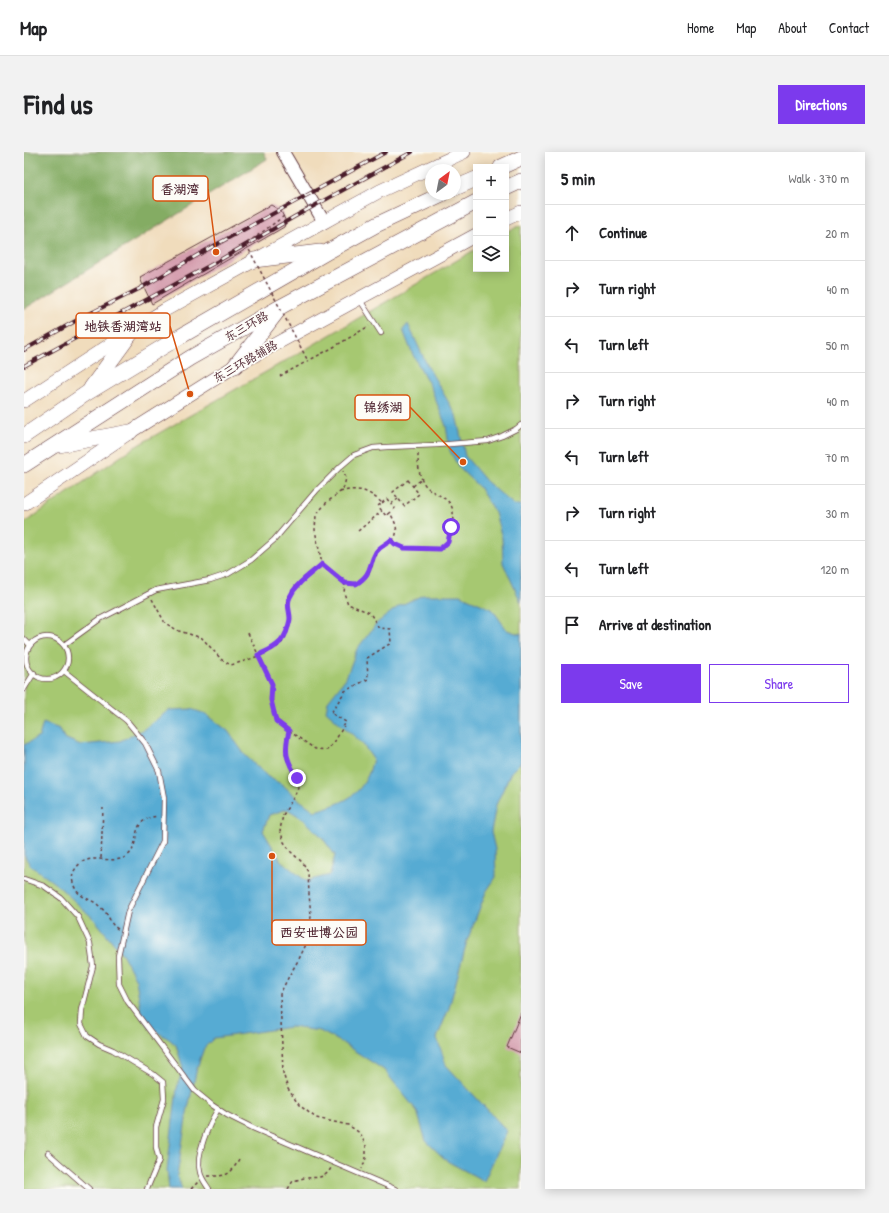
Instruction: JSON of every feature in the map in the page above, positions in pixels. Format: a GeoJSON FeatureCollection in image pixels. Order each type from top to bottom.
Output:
{"type":"FeatureCollection","features":[{"type":"Feature","properties":{"kind":"highway"},"geometry":{"type":"LineString","coordinates":[[508,164],[521,158]]}},
{"type":"Feature","properties":{"kind":"highway"},"geometry":{"type":"LineString","coordinates":[[461,185],[473,179]]}},
{"type":"Feature","properties":{"kind":"highway"},"geometry":{"type":"LineString","coordinates":[[509,187],[521,181]]}},
{"type":"Feature","properties":{"kind":"highway","name":"东三环路"},"geometry":{"type":"LineString","coordinates":[[24,436],[87,393],[176,339],[327,252],[376,225],[428,200]]}},
{"type":"Feature","properties":{"kind":"highway","name":"东三环路"},"geometry":{"type":"LineString","coordinates":[[24,465],[190,358],[282,306],[473,204]]}},
{"type":"Feature","properties":{"kind":"highway"},"geometry":{"type":"LineString","coordinates":[[254,260],[327,252]]}},
{"type":"Feature","properties":{"kind":"highway"},"geometry":{"type":"LineString","coordinates":[[235,366],[282,306]]}},
{"type":"Feature","properties":{"kind":"highway"},"geometry":{"type":"LineString","coordinates":[[87,393],[134,329]]}},
{"type":"Feature","properties":{"kind":"highway"},"geometry":{"type":"LineString","coordinates":[[52,446],[130,432]]}},
{"type":"Feature","properties":{"kind":"main road"},"geometry":{"type":"LineString","coordinates":[[24,400],[165,310],[380,191],[464,152]]}},
{"type":"Feature","properties":{"kind":"main road"},"geometry":{"type":"LineString","coordinates":[[509,218],[521,212]]}},
{"type":"Feature","properties":{"kind":"main road","name":"东三环路辅路"},"geometry":{"type":"LineString","coordinates":[[24,504],[130,432],[235,366],[474,236]]}},
{"type":"Feature","properties":{"kind":"street"},"geometry":{"type":"LineString","coordinates":[[283,152],[327,220]]}},
{"type":"Feature","properties":{"kind":"street"},"geometry":{"type":"LineString","coordinates":[[292,152],[327,220]]}},
{"type":"Feature","properties":{"kind":"lane"},"geometry":{"type":"LineString","coordinates":[[359,298],[381,333]]}},
{"type":"Feature","properties":{"kind":"lane"},"geometry":{"type":"LineString","coordinates":[[64,645],[100,619],[156,590],[210,580],[228,574],[251,560],[274,540],[316,491],[354,455],[373,448],[387,446],[418,446],[488,441],[502,436],[521,425]]}},
{"type":"Feature","properties":{"kind":"lane"},"geometry":{"type":"LineString","coordinates":[[49,636],[55,638],[64,645],[68,654],[68,661],[64,671],[56,677],[50,679],[43,678],[31,671],[27,665],[27,651],[35,640],[49,636]]}},
{"type":"Feature","properties":{"kind":"lane"},"geometry":{"type":"LineString","coordinates":[[24,640],[30,645]]}},
{"type":"Feature","properties":{"kind":"lane"},"geometry":{"type":"LineString","coordinates":[[64,671],[127,721],[145,743],[159,771],[164,798],[163,841],[128,911],[118,956],[119,984],[128,1002],[195,1091],[218,1109],[255,1129],[395,1189]]}},
{"type":"Feature","properties":{"kind":"lane"},"geometry":{"type":"LineString","coordinates":[[24,689],[34,673]]}},
{"type":"Feature","properties":{"kind":"lane"},"geometry":{"type":"LineString","coordinates":[[24,879],[44,886],[62,898],[78,917],[90,943],[93,966],[82,1010],[81,1024],[87,1036],[153,1074],[163,1082],[164,1099],[156,1127],[156,1147],[159,1160],[147,1189]]}},
{"type":"Feature","properties":{"kind":"lane"},"geometry":{"type":"LineString","coordinates":[[209,1189],[200,1173],[198,1158],[212,1119],[218,1109]]}},
{"type":"Feature","properties":{"kind":"lane"},"geometry":{"type":"LineString","coordinates":[[48,1153],[89,1189]]}},
{"type":"Feature","properties":{"kind":"path"},"geometry":{"type":"LineString","coordinates":[[284,216],[246,244],[308,361]]}},
{"type":"Feature","properties":{"kind":"path"},"geometry":{"type":"LineString","coordinates":[[280,376],[375,323]]}},
{"type":"Feature","properties":{"kind":"path"},"geometry":{"type":"LineString","coordinates":[[391,540],[395,544],[404,548],[440,549],[448,542],[453,511],[447,500],[433,492],[424,484],[418,468],[418,446]]}},
{"type":"Feature","properties":{"kind":"path"},"geometry":{"type":"LineString","coordinates":[[340,467],[346,478],[344,487],[326,503],[316,515],[315,530],[322,564],[345,583],[356,584],[362,580],[371,567],[376,553],[380,548],[395,537],[396,523],[390,513]]}},
{"type":"Feature","properties":{"kind":"path"},"geometry":{"type":"LineString","coordinates":[[413,486],[422,479]]}},
{"type":"Feature","properties":{"kind":"path"},"geometry":{"type":"LineString","coordinates":[[408,480],[413,486],[419,494],[404,506],[393,492],[408,480]]}},
{"type":"Feature","properties":{"kind":"path"},"geometry":{"type":"LineString","coordinates":[[340,492],[351,489],[362,490],[377,498],[382,503]]}},
{"type":"Feature","properties":{"kind":"path"},"geometry":{"type":"LineString","coordinates":[[387,499],[395,508],[386,516],[378,506],[382,503],[387,499]]}},
{"type":"Feature","properties":{"kind":"path"},"geometry":{"type":"LineString","coordinates":[[391,504],[398,499]]}},
{"type":"Feature","properties":{"kind":"path"},"geometry":{"type":"LineString","coordinates":[[358,532],[382,511]]}},
{"type":"Feature","properties":{"kind":"path"},"geometry":{"type":"LineString","coordinates":[[149,594],[165,623],[178,631],[202,638],[222,660],[231,665],[247,661],[273,649],[282,642],[287,633],[290,618],[288,609],[289,598],[298,584],[322,564]]}},
{"type":"Feature","properties":{"kind":"path"},"geometry":{"type":"LineString","coordinates":[[248,633],[272,684],[271,700],[276,721],[315,749],[327,750],[335,742],[346,722],[331,713],[345,691],[368,679],[367,658],[391,643],[390,629],[379,628],[370,613],[348,604],[344,593],[345,583]]}},
{"type":"Feature","properties":{"kind":"path"},"geometry":{"type":"LineString","coordinates":[[289,731],[286,746],[286,757],[297,778],[298,787],[283,815],[280,830],[284,842],[291,852],[303,863],[308,872],[311,916],[309,938],[280,994],[283,1073],[288,1089],[298,1105],[316,1118],[348,1125],[360,1133],[366,1146],[366,1158],[360,1174]]}},
{"type":"Feature","properties":{"kind":"path"},"geometry":{"type":"LineString","coordinates":[[102,858],[103,808]]}},
{"type":"Feature","properties":{"kind":"path"},"geometry":{"type":"LineString","coordinates":[[123,931],[112,926],[105,912],[96,904],[80,895],[73,885],[72,878],[74,871],[81,863],[90,859],[102,858],[118,860],[128,856],[132,852],[137,830],[142,822],[153,817],[164,816]]}},
{"type":"Feature","properties":{"kind":"path"},"geometry":{"type":"LineString","coordinates":[[191,1189],[207,1176],[220,1176],[228,1174],[234,1168],[239,1159]]}},
{"type":"Feature","properties":{"kind":"path"},"geometry":{"type":"LineString","coordinates":[[288,1189],[293,1181],[304,1178],[320,1178],[329,1171],[334,1163]]}},
{"type":"Feature","properties":{"kind":"green space"},"geometry":{"type":"Polygon","coordinates":[[[24,152],[264,152],[267,159],[24,309],[24,152]]]}},
{"type":"Feature","properties":{"kind":"green space"},"geometry":{"type":"Polygon","coordinates":[[[521,225],[521,1189],[24,1189],[24,523],[133,448],[473,251],[473,272],[509,272],[509,231],[521,225]]]}},
{"type":"Feature","properties":{"kind":"water"},"geometry":{"type":"Polygon","coordinates":[[[408,324],[428,367],[456,415],[465,456],[486,481],[514,505],[521,505],[521,602],[503,563],[502,538],[495,513],[479,487],[459,468],[450,451],[446,426],[431,388],[412,353],[403,330],[408,324]]]}},
{"type":"Feature","properties":{"kind":"water"},"geometry":{"type":"Polygon","coordinates":[[[423,595],[460,595],[492,609],[507,630],[519,634],[521,633],[521,762],[511,772],[496,805],[491,832],[495,849],[496,877],[486,892],[467,941],[449,1008],[437,1038],[446,1065],[507,1131],[484,1181],[447,1161],[426,1141],[417,1111],[384,1070],[341,1042],[320,1031],[291,1027],[214,1038],[204,1048],[197,1068],[187,1113],[177,1176],[182,1189],[169,1189],[167,1170],[177,1088],[183,1068],[176,1045],[150,1028],[142,1017],[136,980],[123,955],[95,920],[57,885],[30,865],[24,855],[24,745],[39,737],[43,723],[60,729],[64,738],[81,745],[120,741],[144,729],[169,710],[191,709],[206,714],[228,731],[245,755],[268,777],[283,785],[298,799],[315,811],[331,806],[352,796],[363,785],[373,759],[362,743],[326,711],[328,701],[346,678],[357,649],[377,623],[399,606],[423,595]],[[287,809],[269,815],[263,831],[281,861],[306,881],[330,875],[335,855],[321,836],[302,818],[287,809]]]}},
{"type":"Feature","properties":{"kind":"building"},"geometry":{"type":"Polygon","coordinates":[[[271,205],[281,211],[286,222],[284,227],[152,304],[140,277],[271,205]]]}},
{"type":"Feature","properties":{"kind":"building"},"geometry":{"type":"Polygon","coordinates":[[[521,1013],[521,1053],[507,1047],[521,1013]]]}},
{"type":"Feature","properties":{"kind":"railway"},"geometry":{"type":"LineString","coordinates":[[24,350],[79,319],[139,289],[210,248],[386,152]]}},
{"type":"Feature","properties":{"kind":"railway"},"geometry":{"type":"LineString","coordinates":[[24,366],[218,261],[412,152]]}},
{"type":"Feature","properties":{"kind":"place","name":"香湖湾"},"geometry":{"type":"Point","coordinates":[216,252]}},
{"type":"Feature","properties":{"kind":"place","name":"地铁香湖湾站"},"geometry":{"type":"Point","coordinates":[190,394]}},
{"type":"Feature","properties":{"kind":"place","name":"锦绣湖"},"geometry":{"type":"Point","coordinates":[463,462]}},
{"type":"Feature","properties":{"kind":"place","name":"西安世博公园"},"geometry":{"type":"Point","coordinates":[272,856]}},
{"type":"Feature","properties":{"kind":"route"},"geometry":{"type":"LineString","coordinates":[[297,778],[286,757],[286,746],[289,731],[276,721],[271,700],[272,684],[258,655],[273,649],[282,642],[287,633],[290,618],[288,609],[289,598],[298,584],[322,564],[345,583],[356,584],[367,574],[376,553],[391,540],[395,544],[404,548],[440,549],[448,542],[451,527]]}}]}
